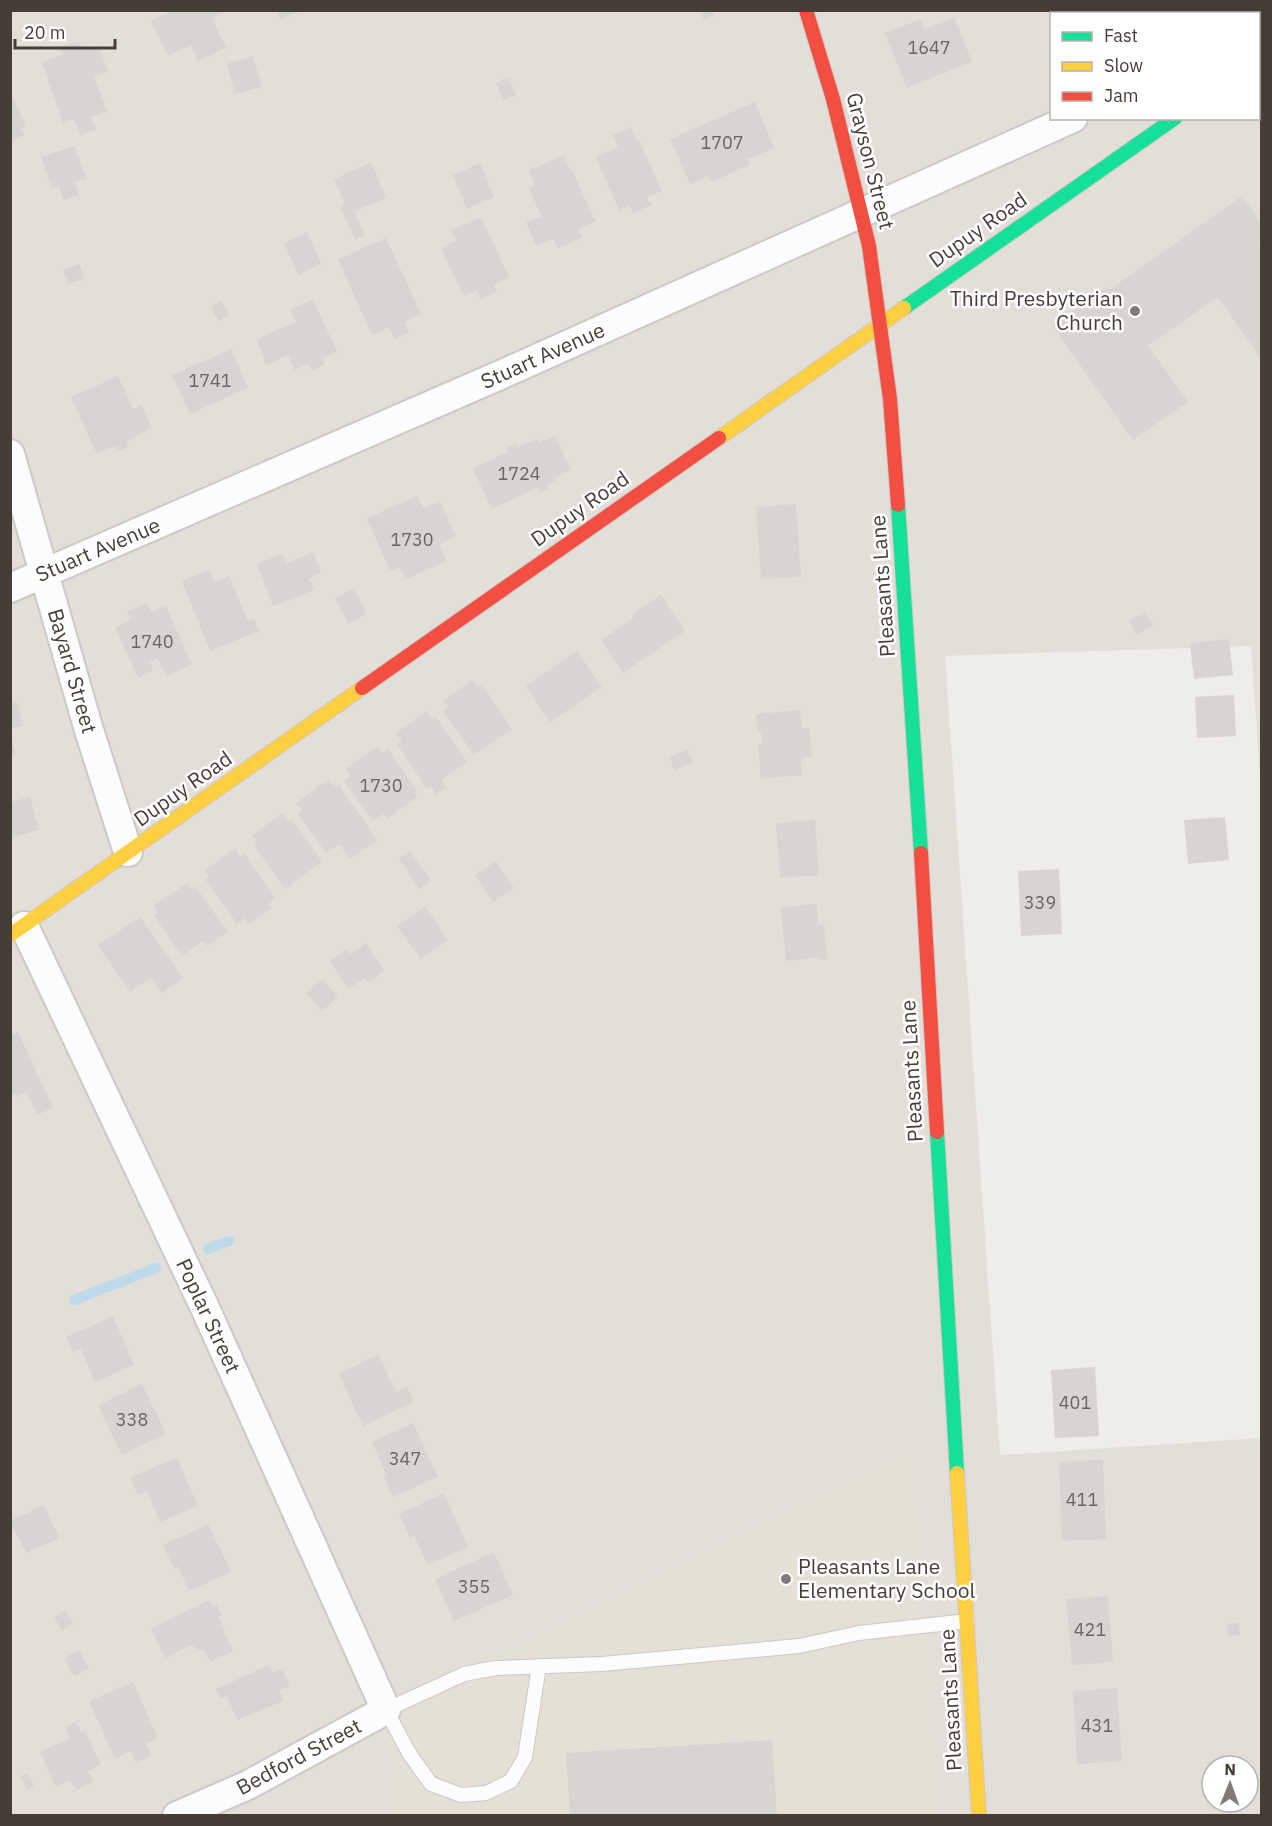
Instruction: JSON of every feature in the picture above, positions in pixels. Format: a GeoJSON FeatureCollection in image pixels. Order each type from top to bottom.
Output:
{"type":"FeatureCollection","features":[{"type":"Feature","properties":{"kind":"street","name":"Grayson Street"},"geometry":{"type":"LineString","coordinates":[[806,10],[833,99],[869,246],[881,324]]}},
{"type":"Feature","properties":{"kind":"street","name":"Stuart Avenue"},"geometry":{"type":"LineString","coordinates":[[10,588],[507,372],[1069,120]]}},
{"type":"Feature","properties":{"kind":"street","name":"Dupuy Road"},"geometry":{"type":"LineString","coordinates":[[17,930],[1172,120]]}},
{"type":"Feature","properties":{"kind":"street","name":"Pleasants Lane"},"geometry":{"type":"LineString","coordinates":[[881,324],[890,399],[914,729],[944,1265],[979,1815]]}},
{"type":"Feature","properties":{"kind":"street","name":"Bayard Street"},"geometry":{"type":"LineString","coordinates":[[10,454],[88,727],[128,852]]}},
{"type":"Feature","properties":{"kind":"street","name":"Poplar Street"},"geometry":{"type":"LineString","coordinates":[[17,930],[205,1308],[386,1710]]}},
{"type":"Feature","properties":{"kind":"street","name":"Bedford Street"},"geometry":{"type":"LineString","coordinates":[[177,1815],[248,1785],[386,1710]]}},
{"type":"Feature","properties":{"kind":"lane"},"geometry":{"type":"LineString","coordinates":[[539,1666],[525,1756],[512,1781],[486,1792],[461,1796],[431,1784],[409,1753],[386,1710],[464,1674],[496,1668],[539,1666],[602,1665],[799,1646],[859,1633],[967,1621]]}},
{"type":"Feature","properties":{"kind":"shaded area"},"geometry":{"type":"Polygon","coordinates":[[[11,11],[1261,11],[1261,791],[1251,646],[945,656],[1000,1455],[1261,1438],[1261,1815],[11,1816],[11,11]]]}},
{"type":"Feature","properties":{"kind":"shaded area","name":"Pleasants Lane Elementary School"},"geometry":{"type":"Polygon","coordinates":[[[913,1449],[939,1815],[394,1815],[386,1710],[913,1449]]]}},
{"type":"Feature","properties":{"kind":"building"},"geometry":{"type":"Polygon","coordinates":[[[173,10],[221,10],[222,13],[212,18],[226,48],[198,61],[191,45],[168,55],[151,21],[173,10]]]}},
{"type":"Feature","properties":{"kind":"building"},"geometry":{"type":"Polygon","coordinates":[[[277,10],[301,10],[301,11],[281,19],[277,10]]]}},
{"type":"Feature","properties":{"kind":"building"},"geometry":{"type":"Polygon","coordinates":[[[699,10],[712,10],[714,16],[704,20],[699,10]]]}},
{"type":"Feature","properties":{"kind":"building"},"geometry":{"type":"Polygon","coordinates":[[[954,17],[972,62],[907,88],[885,33],[921,19],[924,29],[954,17]]]}},
{"type":"Feature","properties":{"kind":"building"},"geometry":{"type":"Polygon","coordinates":[[[79,41],[82,49],[86,47],[87,50],[99,46],[108,72],[94,76],[107,112],[91,117],[96,130],[80,135],[74,119],[63,123],[42,62],[63,55],[60,47],[79,41]]]}},
{"type":"Feature","properties":{"kind":"building"},"geometry":{"type":"Polygon","coordinates":[[[253,56],[262,87],[235,94],[227,64],[253,56]]]}},
{"type":"Feature","properties":{"kind":"building"},"geometry":{"type":"Polygon","coordinates":[[[508,78],[516,95],[503,101],[496,83],[508,78]]]}},
{"type":"Feature","properties":{"kind":"building"},"geometry":{"type":"Polygon","coordinates":[[[10,92],[26,126],[21,129],[24,135],[10,141],[10,92]]]}},
{"type":"Feature","properties":{"kind":"building"},"geometry":{"type":"Polygon","coordinates":[[[755,102],[774,148],[748,159],[750,165],[711,182],[708,176],[690,184],[670,139],[755,102]]]}},
{"type":"Feature","properties":{"kind":"building"},"geometry":{"type":"Polygon","coordinates":[[[631,127],[662,191],[647,197],[651,205],[633,213],[629,205],[619,210],[596,157],[618,147],[613,135],[631,127]]]}},
{"type":"Feature","properties":{"kind":"building"},"geometry":{"type":"Polygon","coordinates":[[[75,146],[86,179],[75,182],[79,195],[63,200],[59,186],[52,189],[41,157],[75,146]]]}},
{"type":"Feature","properties":{"kind":"building"},"geometry":{"type":"Polygon","coordinates":[[[564,155],[595,222],[578,229],[582,238],[557,248],[553,239],[536,245],[526,222],[541,216],[529,187],[535,185],[529,170],[564,155]]]}},
{"type":"Feature","properties":{"kind":"building"},"geometry":{"type":"Polygon","coordinates":[[[371,162],[386,198],[354,212],[365,236],[355,240],[340,206],[345,204],[334,179],[371,162]]]}},
{"type":"Feature","properties":{"kind":"building"},"geometry":{"type":"Polygon","coordinates":[[[480,163],[494,197],[467,209],[453,175],[480,163]]]}},
{"type":"Feature","properties":{"kind":"building","name":"Third Presbyterian Church"},"geometry":{"type":"Polygon","coordinates":[[[1242,196],[1262,224],[1262,242],[1258,245],[1262,251],[1262,360],[1218,297],[1148,346],[1188,402],[1133,440],[1052,325],[1107,287],[1109,290],[1242,196]]]}},
{"type":"Feature","properties":{"kind":"building"},"geometry":{"type":"Polygon","coordinates":[[[481,217],[509,277],[493,285],[497,292],[481,299],[477,290],[464,296],[441,248],[456,241],[451,230],[481,217]]]}},
{"type":"Feature","properties":{"kind":"building"},"geometry":{"type":"Polygon","coordinates":[[[307,232],[321,264],[298,275],[284,243],[307,232]]]}},
{"type":"Feature","properties":{"kind":"building"},"geometry":{"type":"Polygon","coordinates":[[[386,238],[421,314],[404,322],[409,333],[394,339],[389,327],[372,335],[338,259],[386,238]]]}},
{"type":"Feature","properties":{"kind":"building"},"geometry":{"type":"Polygon","coordinates":[[[80,264],[84,279],[68,284],[63,269],[80,264]]]}},
{"type":"Feature","properties":{"kind":"building"},"geometry":{"type":"Polygon","coordinates":[[[313,299],[337,352],[322,358],[325,365],[312,370],[309,364],[294,370],[288,355],[266,365],[257,339],[296,322],[290,309],[313,299]]]}},
{"type":"Feature","properties":{"kind":"building"},"geometry":{"type":"Polygon","coordinates":[[[222,301],[229,316],[218,321],[211,306],[222,301]]]}},
{"type":"Feature","properties":{"kind":"building"},"geometry":{"type":"Polygon","coordinates":[[[231,349],[248,388],[190,414],[172,375],[231,349]]]}},
{"type":"Feature","properties":{"kind":"building"},"geometry":{"type":"Polygon","coordinates":[[[118,376],[133,409],[142,405],[152,428],[126,442],[128,447],[118,451],[116,446],[97,454],[71,397],[118,376]]]}},
{"type":"Feature","properties":{"kind":"building"},"geometry":{"type":"Polygon","coordinates":[[[555,436],[571,470],[554,478],[555,481],[547,485],[548,489],[540,493],[537,488],[491,509],[473,468],[508,452],[506,448],[516,443],[518,447],[537,438],[539,443],[555,436]]]}},
{"type":"Feature","properties":{"kind":"building"},"geometry":{"type":"Polygon","coordinates":[[[417,496],[423,508],[440,501],[456,537],[439,544],[447,561],[406,579],[400,567],[390,571],[367,518],[417,496]]]}},
{"type":"Feature","properties":{"kind":"building"},"geometry":{"type":"Polygon","coordinates":[[[796,504],[801,577],[761,579],[756,507],[796,504]]]}},
{"type":"Feature","properties":{"kind":"building"},"geometry":{"type":"Polygon","coordinates":[[[313,552],[321,573],[309,578],[314,590],[273,606],[257,564],[283,554],[286,563],[313,552]]]}},
{"type":"Feature","properties":{"kind":"building"},"geometry":{"type":"Polygon","coordinates":[[[209,570],[214,582],[229,576],[248,622],[254,619],[259,631],[210,651],[182,581],[209,570]]]}},
{"type":"Feature","properties":{"kind":"building"},"geometry":{"type":"Polygon","coordinates":[[[354,588],[367,614],[348,624],[335,598],[354,588]]]}},
{"type":"Feature","properties":{"kind":"building"},"geometry":{"type":"Polygon","coordinates":[[[661,595],[685,631],[623,673],[601,640],[634,617],[632,614],[661,595]]]}},
{"type":"Feature","properties":{"kind":"building"},"geometry":{"type":"Polygon","coordinates":[[[147,603],[151,612],[166,606],[192,665],[166,676],[158,658],[150,662],[153,671],[138,678],[115,627],[131,620],[127,611],[147,603]]]}},
{"type":"Feature","properties":{"kind":"building"},"geometry":{"type":"Polygon","coordinates":[[[1145,612],[1153,625],[1137,635],[1129,621],[1145,612]]]}},
{"type":"Feature","properties":{"kind":"building"},"geometry":{"type":"Polygon","coordinates":[[[1229,639],[1233,675],[1194,679],[1190,643],[1229,639]]]}},
{"type":"Feature","properties":{"kind":"building"},"geometry":{"type":"Polygon","coordinates":[[[577,651],[602,687],[550,722],[526,686],[577,651]]]}},
{"type":"Feature","properties":{"kind":"building"},"geometry":{"type":"Polygon","coordinates":[[[472,680],[477,687],[482,684],[512,729],[474,755],[443,711],[448,707],[443,701],[472,680]]]}},
{"type":"Feature","properties":{"kind":"building"},"geometry":{"type":"Polygon","coordinates":[[[1234,695],[1236,736],[1197,738],[1195,697],[1234,695]]]}},
{"type":"Feature","properties":{"kind":"building"},"geometry":{"type":"Polygon","coordinates":[[[17,702],[23,726],[10,728],[10,704],[17,702]]]}},
{"type":"Feature","properties":{"kind":"building"},"geometry":{"type":"Polygon","coordinates":[[[800,710],[802,728],[809,728],[812,757],[801,758],[802,775],[761,779],[758,744],[762,744],[761,731],[758,732],[756,714],[800,710]]]}},
{"type":"Feature","properties":{"kind":"building"},"geometry":{"type":"Polygon","coordinates":[[[427,711],[432,719],[436,717],[467,762],[441,780],[446,787],[436,794],[431,786],[427,789],[397,744],[402,741],[396,733],[427,711]]]}},
{"type":"Feature","properties":{"kind":"building"},"geometry":{"type":"Polygon","coordinates":[[[10,735],[16,755],[10,756],[10,735]]]}},
{"type":"Feature","properties":{"kind":"building"},"geometry":{"type":"Polygon","coordinates":[[[377,747],[382,753],[388,749],[417,791],[414,792],[417,797],[387,819],[383,814],[373,821],[344,781],[351,776],[346,768],[377,747]]]}},
{"type":"Feature","properties":{"kind":"building"},"geometry":{"type":"Polygon","coordinates":[[[688,750],[693,763],[674,770],[670,757],[688,750]]]}},
{"type":"Feature","properties":{"kind":"building"},"geometry":{"type":"Polygon","coordinates":[[[328,780],[334,788],[339,785],[377,840],[350,859],[339,844],[326,853],[298,814],[302,810],[296,803],[328,780]]]}},
{"type":"Feature","properties":{"kind":"building"},"geometry":{"type":"Polygon","coordinates":[[[30,797],[39,830],[10,838],[10,802],[30,797]]]}},
{"type":"Feature","properties":{"kind":"building"},"geometry":{"type":"Polygon","coordinates":[[[283,813],[289,821],[292,819],[322,862],[285,889],[254,845],[257,843],[252,835],[283,813]]]}},
{"type":"Feature","properties":{"kind":"building"},"geometry":{"type":"Polygon","coordinates":[[[1225,817],[1229,860],[1188,864],[1184,820],[1225,817]]]}},
{"type":"Feature","properties":{"kind":"building"},"geometry":{"type":"Polygon","coordinates":[[[815,820],[819,875],[780,878],[776,823],[815,820]]]}},
{"type":"Feature","properties":{"kind":"building"},"geometry":{"type":"Polygon","coordinates":[[[234,849],[240,856],[244,853],[275,898],[268,903],[272,908],[249,924],[245,918],[237,924],[205,879],[209,877],[205,870],[234,849]]]}},
{"type":"Feature","properties":{"kind":"building"},"geometry":{"type":"Polygon","coordinates":[[[410,851],[431,881],[419,889],[399,858],[410,851]]]}},
{"type":"Feature","properties":{"kind":"building"},"geometry":{"type":"Polygon","coordinates":[[[496,861],[514,888],[493,902],[475,875],[496,861]]]}},
{"type":"Feature","properties":{"kind":"building"},"geometry":{"type":"Polygon","coordinates":[[[1059,869],[1062,934],[1021,936],[1018,871],[1059,869]]]}},
{"type":"Feature","properties":{"kind":"building"},"geometry":{"type":"Polygon","coordinates":[[[187,883],[191,889],[195,886],[228,932],[207,946],[203,941],[182,956],[154,916],[158,913],[153,906],[187,883]]]}},
{"type":"Feature","properties":{"kind":"building"},"geometry":{"type":"Polygon","coordinates":[[[817,904],[818,925],[824,925],[827,959],[820,960],[820,957],[786,961],[781,907],[817,904]]]}},
{"type":"Feature","properties":{"kind":"building"},"geometry":{"type":"Polygon","coordinates":[[[425,906],[448,940],[421,959],[397,926],[425,906]]]}},
{"type":"Feature","properties":{"kind":"building"},"geometry":{"type":"Polygon","coordinates":[[[140,917],[183,978],[162,993],[151,977],[130,992],[98,945],[140,917]]]}},
{"type":"Feature","properties":{"kind":"building"},"geometry":{"type":"Polygon","coordinates":[[[366,943],[384,971],[368,982],[365,978],[348,989],[330,961],[347,949],[350,954],[366,943]]]}},
{"type":"Feature","properties":{"kind":"building"},"geometry":{"type":"Polygon","coordinates":[[[323,979],[338,997],[322,1011],[306,993],[323,979]]]}},
{"type":"Feature","properties":{"kind":"building"},"geometry":{"type":"Polygon","coordinates":[[[18,1032],[53,1108],[37,1115],[27,1092],[17,1097],[15,1094],[10,1096],[10,1035],[18,1032]]]}},
{"type":"Feature","properties":{"kind":"building"},"geometry":{"type":"Polygon","coordinates":[[[113,1316],[134,1365],[95,1382],[81,1349],[73,1353],[66,1337],[113,1316]]]}},
{"type":"Feature","properties":{"kind":"building"},"geometry":{"type":"Polygon","coordinates":[[[378,1354],[396,1392],[407,1387],[414,1402],[363,1426],[339,1374],[378,1354]]]}},
{"type":"Feature","properties":{"kind":"building"},"geometry":{"type":"Polygon","coordinates":[[[1095,1367],[1099,1436],[1055,1438],[1051,1370],[1095,1367]]]}},
{"type":"Feature","properties":{"kind":"building"},"geometry":{"type":"Polygon","coordinates":[[[142,1384],[166,1434],[122,1455],[98,1405],[142,1384]]]}},
{"type":"Feature","properties":{"kind":"building"},"geometry":{"type":"Polygon","coordinates":[[[413,1423],[438,1477],[393,1497],[384,1477],[387,1476],[372,1442],[413,1423]]]}},
{"type":"Feature","properties":{"kind":"building"},"geometry":{"type":"Polygon","coordinates":[[[177,1458],[198,1506],[160,1522],[147,1491],[138,1495],[130,1477],[177,1458]]]}},
{"type":"Feature","properties":{"kind":"building"},"geometry":{"type":"Polygon","coordinates":[[[1103,1460],[1106,1539],[1062,1541],[1059,1462],[1103,1460]]]}},
{"type":"Feature","properties":{"kind":"building"},"geometry":{"type":"Polygon","coordinates":[[[444,1493],[468,1547],[428,1565],[414,1536],[410,1538],[399,1514],[444,1493]]]}},
{"type":"Feature","properties":{"kind":"building"},"geometry":{"type":"Polygon","coordinates":[[[44,1505],[59,1538],[26,1553],[10,1521],[44,1505]]]}},
{"type":"Feature","properties":{"kind":"building"},"geometry":{"type":"Polygon","coordinates":[[[208,1524],[231,1572],[189,1591],[178,1566],[174,1569],[163,1545],[208,1524]]]}},
{"type":"Feature","properties":{"kind":"building"},"geometry":{"type":"Polygon","coordinates":[[[494,1552],[513,1595],[454,1621],[435,1579],[494,1552]]]}},
{"type":"Feature","properties":{"kind":"building"},"geometry":{"type":"Polygon","coordinates":[[[1108,1596],[1113,1662],[1072,1665],[1066,1599],[1108,1596]]]}},
{"type":"Feature","properties":{"kind":"building"},"geometry":{"type":"Polygon","coordinates":[[[210,1600],[213,1607],[217,1605],[222,1616],[218,1617],[233,1651],[210,1662],[204,1649],[198,1651],[194,1644],[165,1658],[151,1628],[210,1600]]]}},
{"type":"Feature","properties":{"kind":"building"},"geometry":{"type":"Polygon","coordinates":[[[65,1610],[73,1624],[62,1631],[54,1617],[65,1610]]]}},
{"type":"Feature","properties":{"kind":"building"},"geometry":{"type":"Polygon","coordinates":[[[1239,1623],[1240,1635],[1228,1636],[1226,1624],[1239,1623]]]}},
{"type":"Feature","properties":{"kind":"building"},"geometry":{"type":"Polygon","coordinates":[[[79,1650],[89,1668],[74,1677],[64,1658],[79,1650]]]}},
{"type":"Feature","properties":{"kind":"building"},"geometry":{"type":"Polygon","coordinates":[[[269,1665],[272,1673],[282,1669],[290,1686],[279,1690],[283,1701],[237,1720],[227,1696],[220,1699],[216,1689],[269,1665]]]}},
{"type":"Feature","properties":{"kind":"building"},"geometry":{"type":"Polygon","coordinates":[[[133,1682],[158,1738],[146,1744],[151,1756],[136,1763],[131,1751],[115,1759],[89,1701],[133,1682]]]}},
{"type":"Feature","properties":{"kind":"building"},"geometry":{"type":"Polygon","coordinates":[[[1117,1688],[1122,1761],[1077,1764],[1073,1691],[1117,1688]]]}},
{"type":"Feature","properties":{"kind":"building"},"geometry":{"type":"Polygon","coordinates":[[[76,1722],[81,1732],[85,1731],[101,1765],[88,1771],[93,1782],[76,1790],[70,1780],[56,1787],[40,1752],[70,1739],[65,1727],[76,1722]]]}},
{"type":"Feature","properties":{"kind":"building"},"geometry":{"type":"Polygon","coordinates":[[[772,1740],[777,1816],[570,1816],[566,1753],[772,1740]]]}},
{"type":"Feature","properties":{"kind":"building"},"geometry":{"type":"Polygon","coordinates":[[[28,1773],[34,1787],[27,1790],[21,1776],[28,1773]]]}},
{"type":"Feature","properties":{"kind":"waterway"},"geometry":{"type":"LineString","coordinates":[[208,1249],[229,1241]]}},
{"type":"Feature","properties":{"kind":"waterway"},"geometry":{"type":"LineString","coordinates":[[74,1300],[156,1268]]}},
{"type":"Feature","properties":{"kind":"traffic: fast"},"geometry":{"type":"LineString","coordinates":[[904,308],[1172,120]]}},
{"type":"Feature","properties":{"kind":"traffic: fast"},"geometry":{"type":"LineString","coordinates":[[898,505],[921,853]]}},
{"type":"Feature","properties":{"kind":"traffic: fast"},"geometry":{"type":"LineString","coordinates":[[937,1132],[957,1473]]}},
{"type":"Feature","properties":{"kind":"traffic: slow"},"geometry":{"type":"LineString","coordinates":[[719,438],[904,308]]}},
{"type":"Feature","properties":{"kind":"traffic: slow"},"geometry":{"type":"LineString","coordinates":[[10,935],[362,688]]}},
{"type":"Feature","properties":{"kind":"traffic: slow"},"geometry":{"type":"LineString","coordinates":[[957,1473],[979,1816]]}},
{"type":"Feature","properties":{"kind":"traffic: jam"},"geometry":{"type":"LineString","coordinates":[[806,10],[833,99],[869,246],[890,399],[898,505]]}},
{"type":"Feature","properties":{"kind":"traffic: jam"},"geometry":{"type":"LineString","coordinates":[[362,688],[719,438]]}},
{"type":"Feature","properties":{"kind":"traffic: jam"},"geometry":{"type":"LineString","coordinates":[[921,853],[937,1132]]}},
{"type":"Feature","properties":{"kind":"place","name":"Third Presbyterian Church"},"geometry":{"type":"Point","coordinates":[1135,311]}},
{"type":"Feature","properties":{"kind":"place","name":"Pleasants Lane Elementary School"},"geometry":{"type":"Point","coordinates":[786,1579]}}]}
